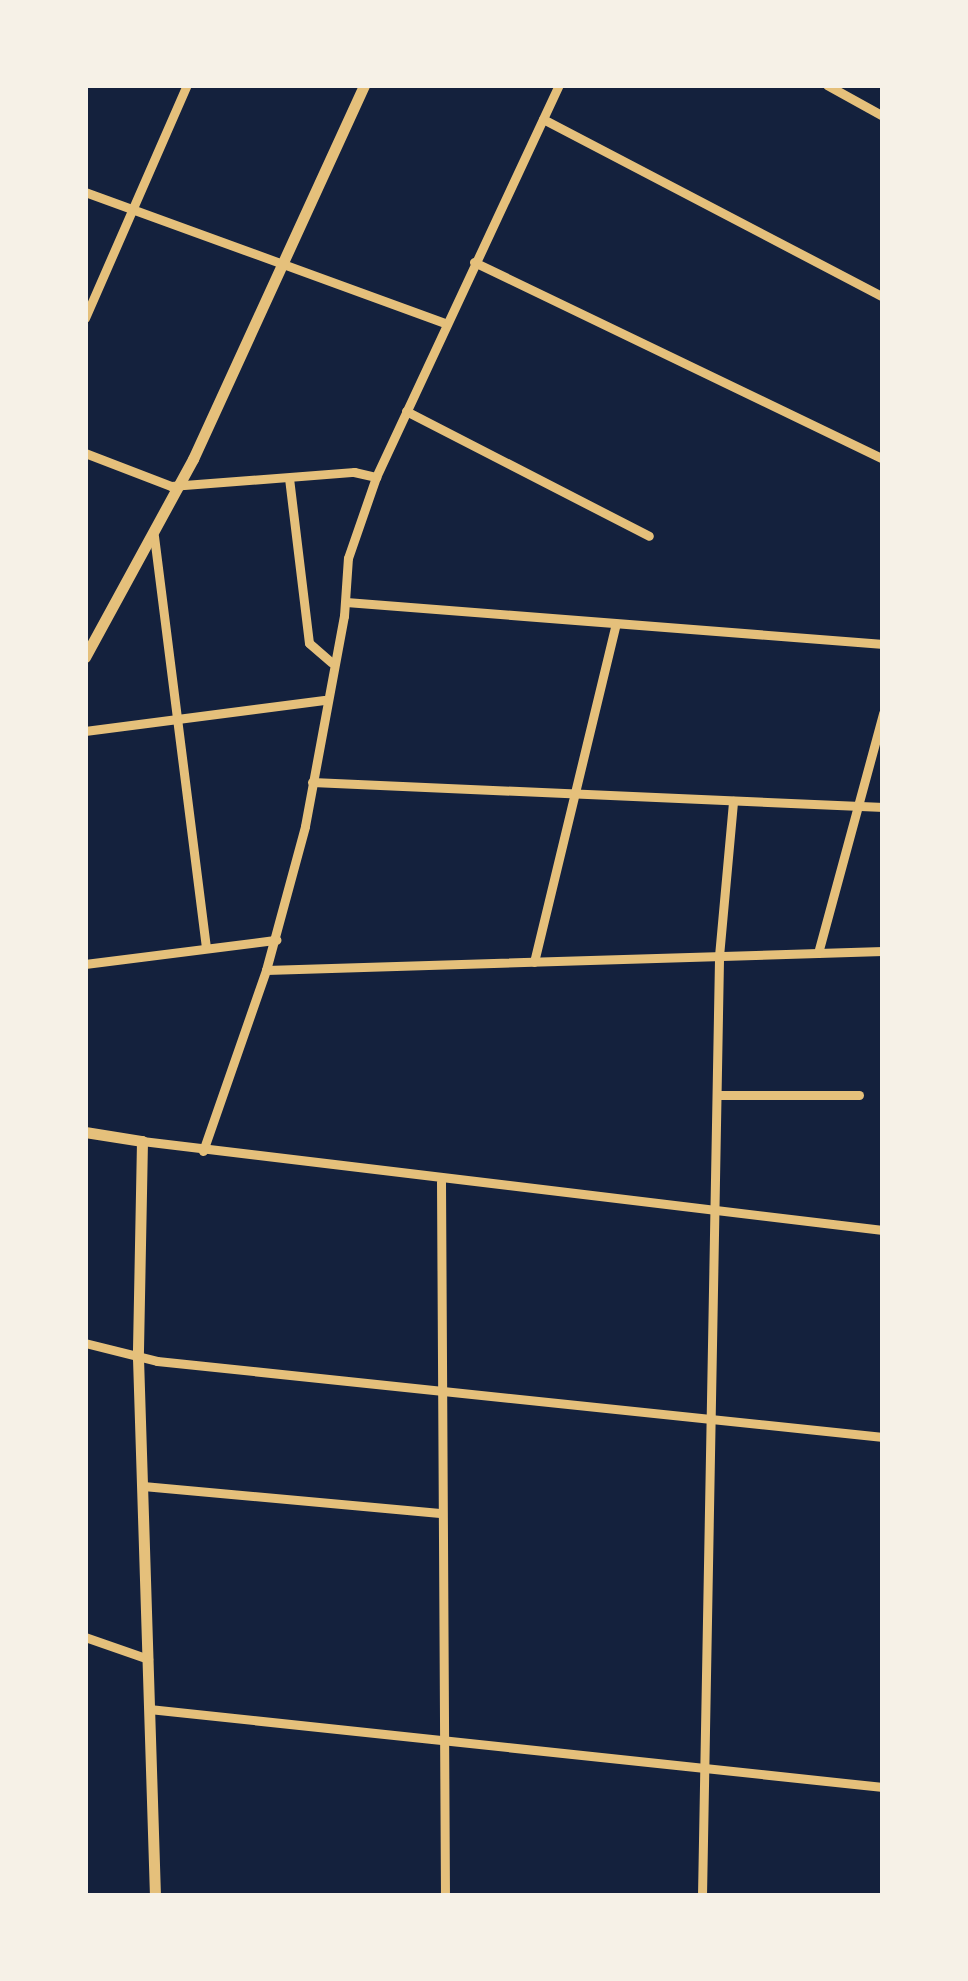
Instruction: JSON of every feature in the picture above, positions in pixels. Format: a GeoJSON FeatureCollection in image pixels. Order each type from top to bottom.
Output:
{"type":"FeatureCollection","features":[{"type":"Feature","properties":{"kind":"street"},"geometry":{"type":"LineString","coordinates":[[85,318],[187,85]]}},
{"type":"Feature","properties":{"kind":"street"},"geometry":{"type":"LineString","coordinates":[[85,657],[180,486],[364,85]]}},
{"type":"Feature","properties":{"kind":"street"},"geometry":{"type":"LineString","coordinates":[[203,1151],[276,940],[312,782],[324,700],[346,602],[348,558],[376,478],[406,410],[559,85]]}},
{"type":"Feature","properties":{"kind":"street"},"geometry":{"type":"LineString","coordinates":[[827,85],[883,116]]}},
{"type":"Feature","properties":{"kind":"street"},"geometry":{"type":"LineString","coordinates":[[543,120],[883,297]]}},
{"type":"Feature","properties":{"kind":"street"},"geometry":{"type":"LineString","coordinates":[[85,192],[446,324]]}},
{"type":"Feature","properties":{"kind":"street"},"geometry":{"type":"LineString","coordinates":[[474,262],[883,459]]}},
{"type":"Feature","properties":{"kind":"street"},"geometry":{"type":"LineString","coordinates":[[406,410],[649,536]]}},
{"type":"Feature","properties":{"kind":"street"},"geometry":{"type":"LineString","coordinates":[[85,454],[180,486],[354,472],[376,478]]}},
{"type":"Feature","properties":{"kind":"street"},"geometry":{"type":"LineString","coordinates":[[288,478],[310,642],[332,663]]}},
{"type":"Feature","properties":{"kind":"street"},"geometry":{"type":"LineString","coordinates":[[154,536],[206,947]]}},
{"type":"Feature","properties":{"kind":"street"},"geometry":{"type":"LineString","coordinates":[[346,602],[883,644]]}},
{"type":"Feature","properties":{"kind":"street"},"geometry":{"type":"LineString","coordinates":[[534,962],[616,624]]}},
{"type":"Feature","properties":{"kind":"street"},"geometry":{"type":"LineString","coordinates":[[85,731],[177,716],[324,700]]}},
{"type":"Feature","properties":{"kind":"street"},"geometry":{"type":"LineString","coordinates":[[818,953],[883,713]]}},
{"type":"Feature","properties":{"kind":"street"},"geometry":{"type":"LineString","coordinates":[[312,782],[883,807]]}},
{"type":"Feature","properties":{"kind":"street"},"geometry":{"type":"LineString","coordinates":[[702,1896],[716,1420],[720,956],[732,801]]}},
{"type":"Feature","properties":{"kind":"street"},"geometry":{"type":"LineString","coordinates":[[85,964],[276,940]]}},
{"type":"Feature","properties":{"kind":"street"},"geometry":{"type":"LineString","coordinates":[[266,970],[883,951]]}},
{"type":"Feature","properties":{"kind":"street"},"geometry":{"type":"LineString","coordinates":[[721,1096],[859,1096]]}},
{"type":"Feature","properties":{"kind":"street"},"geometry":{"type":"LineString","coordinates":[[85,1132],[441,1182],[883,1230]]}},
{"type":"Feature","properties":{"kind":"street"},"geometry":{"type":"LineString","coordinates":[[142,1142],[138,1358],[155,1896]]}},
{"type":"Feature","properties":{"kind":"street"},"geometry":{"type":"LineString","coordinates":[[441,1182],[440,1512],[446,1896]]}},
{"type":"Feature","properties":{"kind":"street"},"geometry":{"type":"LineString","coordinates":[[85,1343],[138,1358],[883,1438]]}},
{"type":"Feature","properties":{"kind":"street"},"geometry":{"type":"LineString","coordinates":[[143,1486],[440,1512]]}},
{"type":"Feature","properties":{"kind":"street"},"geometry":{"type":"LineString","coordinates":[[85,1637],[148,1659]]}},
{"type":"Feature","properties":{"kind":"street"},"geometry":{"type":"LineString","coordinates":[[149,1710],[442,1744],[883,1786]]}}]}
